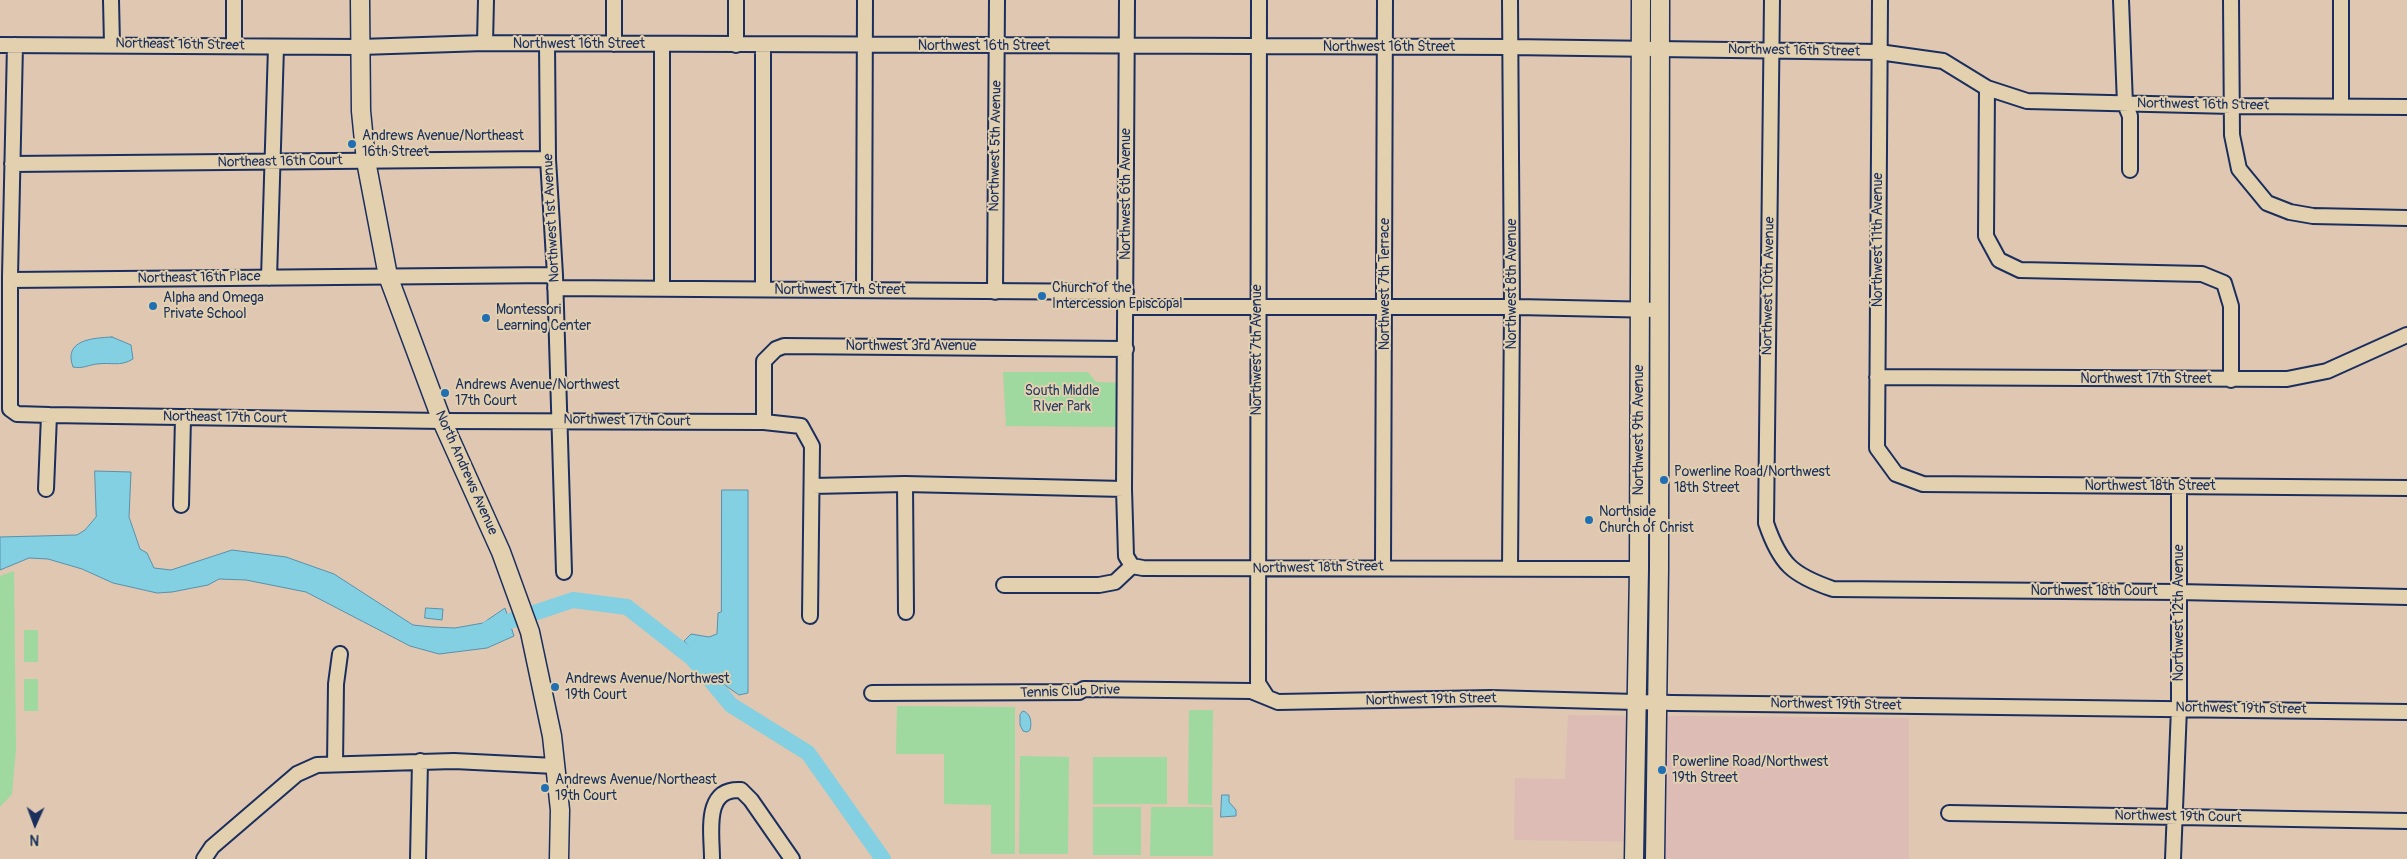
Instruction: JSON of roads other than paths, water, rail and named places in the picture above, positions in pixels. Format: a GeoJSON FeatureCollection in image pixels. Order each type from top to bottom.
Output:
{"type":"FeatureCollection","features":[{"type":"Feature","properties":{"kind":"main road","name":"North Andrews Avenue"},"geometry":{"type":"LineString","coordinates":[[360,0],[362,111],[366,161],[388,276],[442,421],[501,552],[530,632],[542,678],[555,766],[560,810],[559,859]]}},
{"type":"Feature","properties":{"kind":"main road","name":"Northwest 9th Avenue"},"geometry":{"type":"LineString","coordinates":[[1634,859],[1639,568],[1638,309],[1641,0]]}},
{"type":"Feature","properties":{"kind":"main road","name":"Northwest 9th Avenue"},"geometry":{"type":"LineString","coordinates":[[1655,859],[1660,0]]}},
{"type":"Feature","properties":{"kind":"street"},"geometry":{"type":"LineString","coordinates":[[111,0],[112,44]]}},
{"type":"Feature","properties":{"kind":"street"},"geometry":{"type":"LineString","coordinates":[[234,0],[234,46]]}},
{"type":"Feature","properties":{"kind":"street"},"geometry":{"type":"LineString","coordinates":[[486,0],[486,43]]}},
{"type":"Feature","properties":{"kind":"street"},"geometry":{"type":"LineString","coordinates":[[614,0],[614,44]]}},
{"type":"Feature","properties":{"kind":"street"},"geometry":{"type":"LineString","coordinates":[[736,0],[736,45]]}},
{"type":"Feature","properties":{"kind":"street"},"geometry":{"type":"LineString","coordinates":[[864,290],[865,0]]}},
{"type":"Feature","properties":{"kind":"street","name":"Northwest 5th Avenue"},"geometry":{"type":"LineString","coordinates":[[995,292],[997,0]]}},
{"type":"Feature","properties":{"kind":"street","name":"Northwest 6th Avenue"},"geometry":{"type":"LineString","coordinates":[[1127,0],[1124,490],[1126,556],[1132,566]]}},
{"type":"Feature","properties":{"kind":"street","name":"Northwest 7th Avenue"},"geometry":{"type":"LineString","coordinates":[[1259,0],[1256,569],[1258,683],[1267,697]]}},
{"type":"Feature","properties":{"kind":"street","name":"Northwest 7th Terrace"},"geometry":{"type":"LineString","coordinates":[[1383,567],[1385,0]]}},
{"type":"Feature","properties":{"kind":"street","name":"Northwest 8th Avenue"},"geometry":{"type":"LineString","coordinates":[[1510,0],[1512,307],[1510,568]]}},
{"type":"Feature","properties":{"kind":"street","name":"Northwest 10th Avenue"},"geometry":{"type":"LineString","coordinates":[[1772,0],[1766,522],[1774,546],[1788,566]]}},
{"type":"Feature","properties":{"kind":"street","name":"Northwest 11th Avenue"},"geometry":{"type":"LineString","coordinates":[[1880,0],[1878,448],[1896,474]]}},
{"type":"Feature","properties":{"kind":"street"},"geometry":{"type":"LineString","coordinates":[[2121,0],[2126,104],[2130,116],[2130,170]]}},
{"type":"Feature","properties":{"kind":"street"},"geometry":{"type":"LineString","coordinates":[[2231,0],[2232,135],[2239,169],[2267,203],[2290,212],[2313,216],[2407,218]]}},
{"type":"Feature","properties":{"kind":"street"},"geometry":{"type":"LineString","coordinates":[[2341,0],[2341,106]]}},
{"type":"Feature","properties":{"kind":"street","name":"Northwest 16th Street"},"geometry":{"type":"LineString","coordinates":[[360,46],[486,43],[865,46],[1259,46],[1879,52],[1943,61],[1988,88],[2026,101],[2232,106],[2407,106]]}},
{"type":"Feature","properties":{"kind":"street","name":"Northeast 16th Street"},"geometry":{"type":"LineString","coordinates":[[0,44],[360,46]]}},
{"type":"Feature","properties":{"kind":"street","name":"Northwest 1st Avenue"},"geometry":{"type":"LineString","coordinates":[[547,44],[548,159],[555,281],[564,572]]}},
{"type":"Feature","properties":{"kind":"street"},"geometry":{"type":"LineString","coordinates":[[662,44],[662,288]]}},
{"type":"Feature","properties":{"kind":"street"},"geometry":{"type":"LineString","coordinates":[[10,280],[16,45]]}},
{"type":"Feature","properties":{"kind":"street"},"geometry":{"type":"LineString","coordinates":[[763,45],[763,289]]}},
{"type":"Feature","properties":{"kind":"street"},"geometry":{"type":"LineString","coordinates":[[269,278],[276,47]]}},
{"type":"Feature","properties":{"kind":"street"},"geometry":{"type":"LineString","coordinates":[[1988,88],[1986,236],[1999,260],[2020,270],[2202,274],[2224,283],[2231,306],[2231,380]]}},
{"type":"Feature","properties":{"kind":"street","name":"Northeast 16th Court"},"geometry":{"type":"LineString","coordinates":[[12,164],[548,159]]}},
{"type":"Feature","properties":{"kind":"street","name":"Northwest 17th Street"},"geometry":{"type":"LineString","coordinates":[[388,276],[555,281],[662,288],[1126,292]]}},
{"type":"Feature","properties":{"kind":"street","name":"Northeast 16th Place"},"geometry":{"type":"LineString","coordinates":[[10,280],[388,276]]}},
{"type":"Feature","properties":{"kind":"street","name":"Northeast 17th Court"},"geometry":{"type":"LineString","coordinates":[[10,280],[10,409],[16,414],[442,421]]}},
{"type":"Feature","properties":{"kind":"street"},"geometry":{"type":"LineString","coordinates":[[1126,308],[1512,307],[1659,310]]}},
{"type":"Feature","properties":{"kind":"street","name":"Northwest 17th Street"},"geometry":{"type":"LineString","coordinates":[[1877,377],[2287,379],[2326,371],[2407,335]]}},
{"type":"Feature","properties":{"kind":"street","name":"Northwest 3rd Avenue"},"geometry":{"type":"LineString","coordinates":[[764,422],[764,361],[776,349],[784,346],[1126,349]]}},
{"type":"Feature","properties":{"kind":"street"},"geometry":{"type":"LineString","coordinates":[[46,490],[49,415]]}},
{"type":"Feature","properties":{"kind":"street"},"geometry":{"type":"LineString","coordinates":[[181,505],[183,418]]}},
{"type":"Feature","properties":{"kind":"street","name":"Northwest 17th Court"},"geometry":{"type":"LineString","coordinates":[[442,421],[764,422],[801,426],[808,435],[812,446],[812,486]]}},
{"type":"Feature","properties":{"kind":"street","name":"Northwest 18th Street"},"geometry":{"type":"LineString","coordinates":[[1896,474],[1923,484],[2407,488]]}},
{"type":"Feature","properties":{"kind":"street"},"geometry":{"type":"LineString","coordinates":[[905,484],[906,612]]}},
{"type":"Feature","properties":{"kind":"street"},"geometry":{"type":"LineString","coordinates":[[810,616],[812,486],[905,484],[1124,490]]}},
{"type":"Feature","properties":{"kind":"street","name":"Northwest 12th Avenue"},"geometry":{"type":"LineString","coordinates":[[2173,859],[2173,817],[2179,708],[2179,486]]}},
{"type":"Feature","properties":{"kind":"street"},"geometry":{"type":"LineString","coordinates":[[1004,585],[1099,585],[1115,582],[1132,566]]}},
{"type":"Feature","properties":{"kind":"street","name":"Northwest 18th Street"},"geometry":{"type":"LineString","coordinates":[[1132,566],[1143,568],[1256,569],[1383,567],[1639,568]]}},
{"type":"Feature","properties":{"kind":"street","name":"Northwest 18th Court"},"geometry":{"type":"LineString","coordinates":[[1788,566],[1806,580],[1832,589],[2178,592],[2407,597]]}},
{"type":"Feature","properties":{"kind":"street"},"geometry":{"type":"LineString","coordinates":[[335,764],[336,684],[340,654]]}},
{"type":"Feature","properties":{"kind":"street","name":"Tennis Club Drive"},"geometry":{"type":"LineString","coordinates":[[872,693],[1008,694],[1079,692],[1084,689],[1251,691],[1267,697]]}},
{"type":"Feature","properties":{"kind":"street","name":"Northwest 19th Street"},"geometry":{"type":"LineString","coordinates":[[1267,697],[1278,702],[1492,698],[1637,702],[2407,712]]}},
{"type":"Feature","properties":{"kind":"street"},"geometry":{"type":"LineString","coordinates":[[204,859],[225,836],[304,769],[318,765],[420,761],[555,766]]}},
{"type":"Feature","properties":{"kind":"street"},"geometry":{"type":"LineString","coordinates":[[418,859],[420,761]]}},
{"type":"Feature","properties":{"kind":"street"},"geometry":{"type":"LineString","coordinates":[[712,859],[713,810],[716,799],[725,791],[741,790],[751,800],[792,859]]}},
{"type":"Feature","properties":{"kind":"street","name":"Northwest 19th Court"},"geometry":{"type":"LineString","coordinates":[[1949,813],[2407,821]]}},
{"type":"Feature","properties":{"kind":"water"},"geometry":{"type":"Polygon","coordinates":[[[112,337],[131,345],[133,359],[120,364],[94,364],[73,367],[72,351],[81,342],[96,338],[112,337]]]}},
{"type":"Feature","properties":{"kind":"water"},"geometry":{"type":"Polygon","coordinates":[[[95,471],[131,472],[129,517],[140,549],[147,553],[154,568],[171,570],[232,550],[286,557],[334,574],[413,625],[455,628],[483,623],[505,608],[514,636],[487,648],[439,654],[410,646],[306,592],[246,580],[219,579],[208,585],[157,593],[113,583],[82,569],[48,559],[29,558],[0,570],[0,537],[77,535],[85,530],[96,517],[95,471]]]}},
{"type":"Feature","properties":{"kind":"water"},"geometry":{"type":"Polygon","coordinates":[[[722,490],[748,490],[748,693],[739,695],[726,686],[684,641],[691,634],[709,637],[717,634],[718,613],[721,612],[722,490]]]}},
{"type":"Feature","properties":{"kind":"water"},"geometry":{"type":"Polygon","coordinates":[[[426,608],[443,609],[442,620],[425,618],[426,608]]]}},
{"type":"Feature","properties":{"kind":"water"},"geometry":{"type":"Polygon","coordinates":[[[1023,711],[1028,714],[1031,724],[1030,730],[1027,732],[1023,731],[1020,725],[1020,715],[1023,711]]]}},
{"type":"Feature","properties":{"kind":"water"},"geometry":{"type":"Polygon","coordinates":[[[1222,795],[1229,795],[1229,802],[1236,810],[1236,816],[1221,817],[1222,795]]]}},
{"type":"Feature","properties":{"kind":"waterway"},"geometry":{"type":"LineString","coordinates":[[489,628],[573,600],[627,607],[692,658],[731,705],[808,753],[883,859]]}},
{"type":"Feature","properties":{"kind":"place","name":"Andrews Avenue/Northeast 16th Street"},"geometry":{"type":"Point","coordinates":[352,144]}},
{"type":"Feature","properties":{"kind":"place","name":"Church of the Intercession Episcopal"},"geometry":{"type":"Point","coordinates":[1042,296]}},
{"type":"Feature","properties":{"kind":"place","name":"Alpha and Omega Private School"},"geometry":{"type":"Point","coordinates":[153,306]}},
{"type":"Feature","properties":{"kind":"place","name":"Montessori Learning Center"},"geometry":{"type":"Point","coordinates":[486,318]}},
{"type":"Feature","properties":{"kind":"place","name":"Andrews Avenue/Northwest 17th Court"},"geometry":{"type":"Point","coordinates":[445,393]}},
{"type":"Feature","properties":{"kind":"place","name":"Powerline Road/Northwest 18th Street"},"geometry":{"type":"Point","coordinates":[1664,480]}},
{"type":"Feature","properties":{"kind":"place","name":"Northside Church of Christ"},"geometry":{"type":"Point","coordinates":[1589,520]}},
{"type":"Feature","properties":{"kind":"place","name":"Andrews Avenue/Northwest 19th Court"},"geometry":{"type":"Point","coordinates":[555,687]}},
{"type":"Feature","properties":{"kind":"place","name":"Powerline Road/Northwest 19th Street"},"geometry":{"type":"Point","coordinates":[1662,770]}},
{"type":"Feature","properties":{"kind":"place","name":"Andrews Avenue/Northeast 19th Court"},"geometry":{"type":"Point","coordinates":[545,788]}},
{"type":"Feature","properties":{"kind":"park label","name":"South Middle RIver Park"},"geometry":{"type":"Point","coordinates":[1062,400]}}]}
